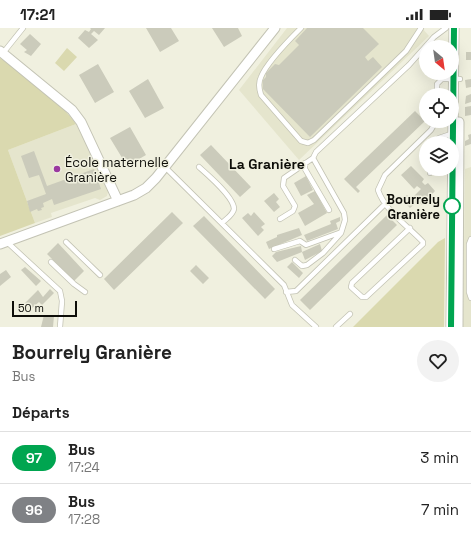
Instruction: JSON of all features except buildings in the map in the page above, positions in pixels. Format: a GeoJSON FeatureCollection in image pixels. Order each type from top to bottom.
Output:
{"type":"FeatureCollection","features":[{"type":"Feature","properties":{"kind":"street"},"geometry":{"type":"LineString","coordinates":[[3,242],[118,201],[146,188],[165,167],[275,28]]}},
{"type":"Feature","properties":{"kind":"street"},"geometry":{"type":"LineString","coordinates":[[454,28],[455,40]]}},
{"type":"Feature","properties":{"kind":"street"},"geometry":{"type":"LineString","coordinates":[[459,45],[460,28]]}},
{"type":"Feature","properties":{"kind":"street"},"geometry":{"type":"LineString","coordinates":[[2,52],[72,110],[81,122],[118,201]]}},
{"type":"Feature","properties":{"kind":"street"},"geometry":{"type":"LineString","coordinates":[[451,327],[457,80]]}},
{"type":"Feature","properties":{"kind":"street"},"geometry":{"type":"LineString","coordinates":[[456,133],[458,327]]}},
{"type":"Feature","properties":{"kind":"lane"},"geometry":{"type":"LineString","coordinates":[[2,52],[23,28]]}},
{"type":"Feature","properties":{"kind":"lane"},"geometry":{"type":"LineString","coordinates":[[301,28],[286,42],[261,77],[259,88],[261,95],[301,142],[308,143],[314,140],[406,51],[420,28]]}},
{"type":"Feature","properties":{"kind":"lane"},"geometry":{"type":"LineString","coordinates":[[280,219],[293,210],[295,206],[283,186],[284,178],[313,158],[316,152],[409,65],[434,37],[446,28]]}},
{"type":"Feature","properties":{"kind":"lane"},"geometry":{"type":"LineString","coordinates":[[410,228],[352,283],[351,287],[362,297],[366,297],[423,244],[423,242],[410,228],[384,204],[378,190],[385,175],[432,128]]}},
{"type":"Feature","properties":{"kind":"lane"},"geometry":{"type":"LineString","coordinates":[[446,136],[456,133]]}},
{"type":"Feature","properties":{"kind":"lane"},"geometry":{"type":"LineString","coordinates":[[295,260],[302,266],[307,265],[323,253],[341,233],[345,220],[344,213],[313,158]]}},
{"type":"Feature","properties":{"kind":"lane"},"geometry":{"type":"LineString","coordinates":[[305,163],[305,169],[329,210]]}},
{"type":"Feature","properties":{"kind":"lane"},"geometry":{"type":"LineString","coordinates":[[165,167],[284,285],[292,305],[316,327]]}},
{"type":"Feature","properties":{"kind":"lane"},"geometry":{"type":"LineString","coordinates":[[199,167],[214,181],[232,204],[234,209],[231,215],[222,223]]}},
{"type":"Feature","properties":{"kind":"lane"},"geometry":{"type":"LineString","coordinates":[[286,292],[296,291],[384,204]]}},
{"type":"Feature","properties":{"kind":"lane"},"geometry":{"type":"LineString","coordinates":[[274,249],[300,241],[306,245],[341,233]]}},
{"type":"Feature","properties":{"kind":"lane"},"geometry":{"type":"LineString","coordinates":[[471,239],[468,244],[469,292],[471,298]]}},
{"type":"Feature","properties":{"kind":"lane"},"geometry":{"type":"LineString","coordinates":[[3,242],[60,291],[62,301],[60,327]]}},
{"type":"Feature","properties":{"kind":"lane"},"geometry":{"type":"LineString","coordinates":[[66,242],[100,275]]}},
{"type":"Feature","properties":{"kind":"lane"},"geometry":{"type":"LineString","coordinates":[[51,262],[74,284],[85,292]]}},
{"type":"Feature","properties":{"kind":"lane"},"geometry":{"type":"LineString","coordinates":[[336,327],[350,314]]}},
{"type":"Feature","properties":{"kind":"shaded area"},"geometry":{"type":"Polygon","coordinates":[[[287,28],[422,28],[429,36],[425,40],[419,40],[419,46],[299,160],[239,90],[287,28]]]}},
{"type":"Feature","properties":{"kind":"shaded area","name":"École maternelle Granière"},"geometry":{"type":"Polygon","coordinates":[[[76,124],[109,188],[107,196],[100,200],[95,198],[51,213],[52,217],[35,223],[8,150],[76,124]]]}},
{"type":"Feature","properties":{"kind":"shaded area"},"geometry":{"type":"Polygon","coordinates":[[[471,167],[471,327],[463,327],[465,169],[471,167]]]}},
{"type":"Feature","properties":{"kind":"green space"},"geometry":{"type":"Polygon","coordinates":[[[67,48],[77,57],[64,71],[55,63],[67,48]]]}},
{"type":"Feature","properties":{"kind":"green space"},"geometry":{"type":"Polygon","coordinates":[[[0,58],[51,97],[76,124],[8,150],[35,223],[0,236],[0,58]]]}},
{"type":"Feature","properties":{"kind":"green space"},"geometry":{"type":"Polygon","coordinates":[[[445,238],[444,327],[353,327],[438,242],[445,238]]]}},
{"type":"Feature","properties":{"kind":"bus line","name":"97"},"geometry":{"type":"LineString","coordinates":[[451,327],[454,28]]}},
{"type":"Feature","properties":{"kind":"place","name":"École maternelle Granière"},"geometry":{"type":"Point","coordinates":[57,169]}},
{"type":"Feature","properties":{"kind":"place","name":"Bourrely Granière"},"geometry":{"type":"Point","coordinates":[452,206]}},
{"type":"Feature","properties":{"kind":"district","name":"La Granière"},"geometry":{"type":"Point","coordinates":[267,164]}}]}
